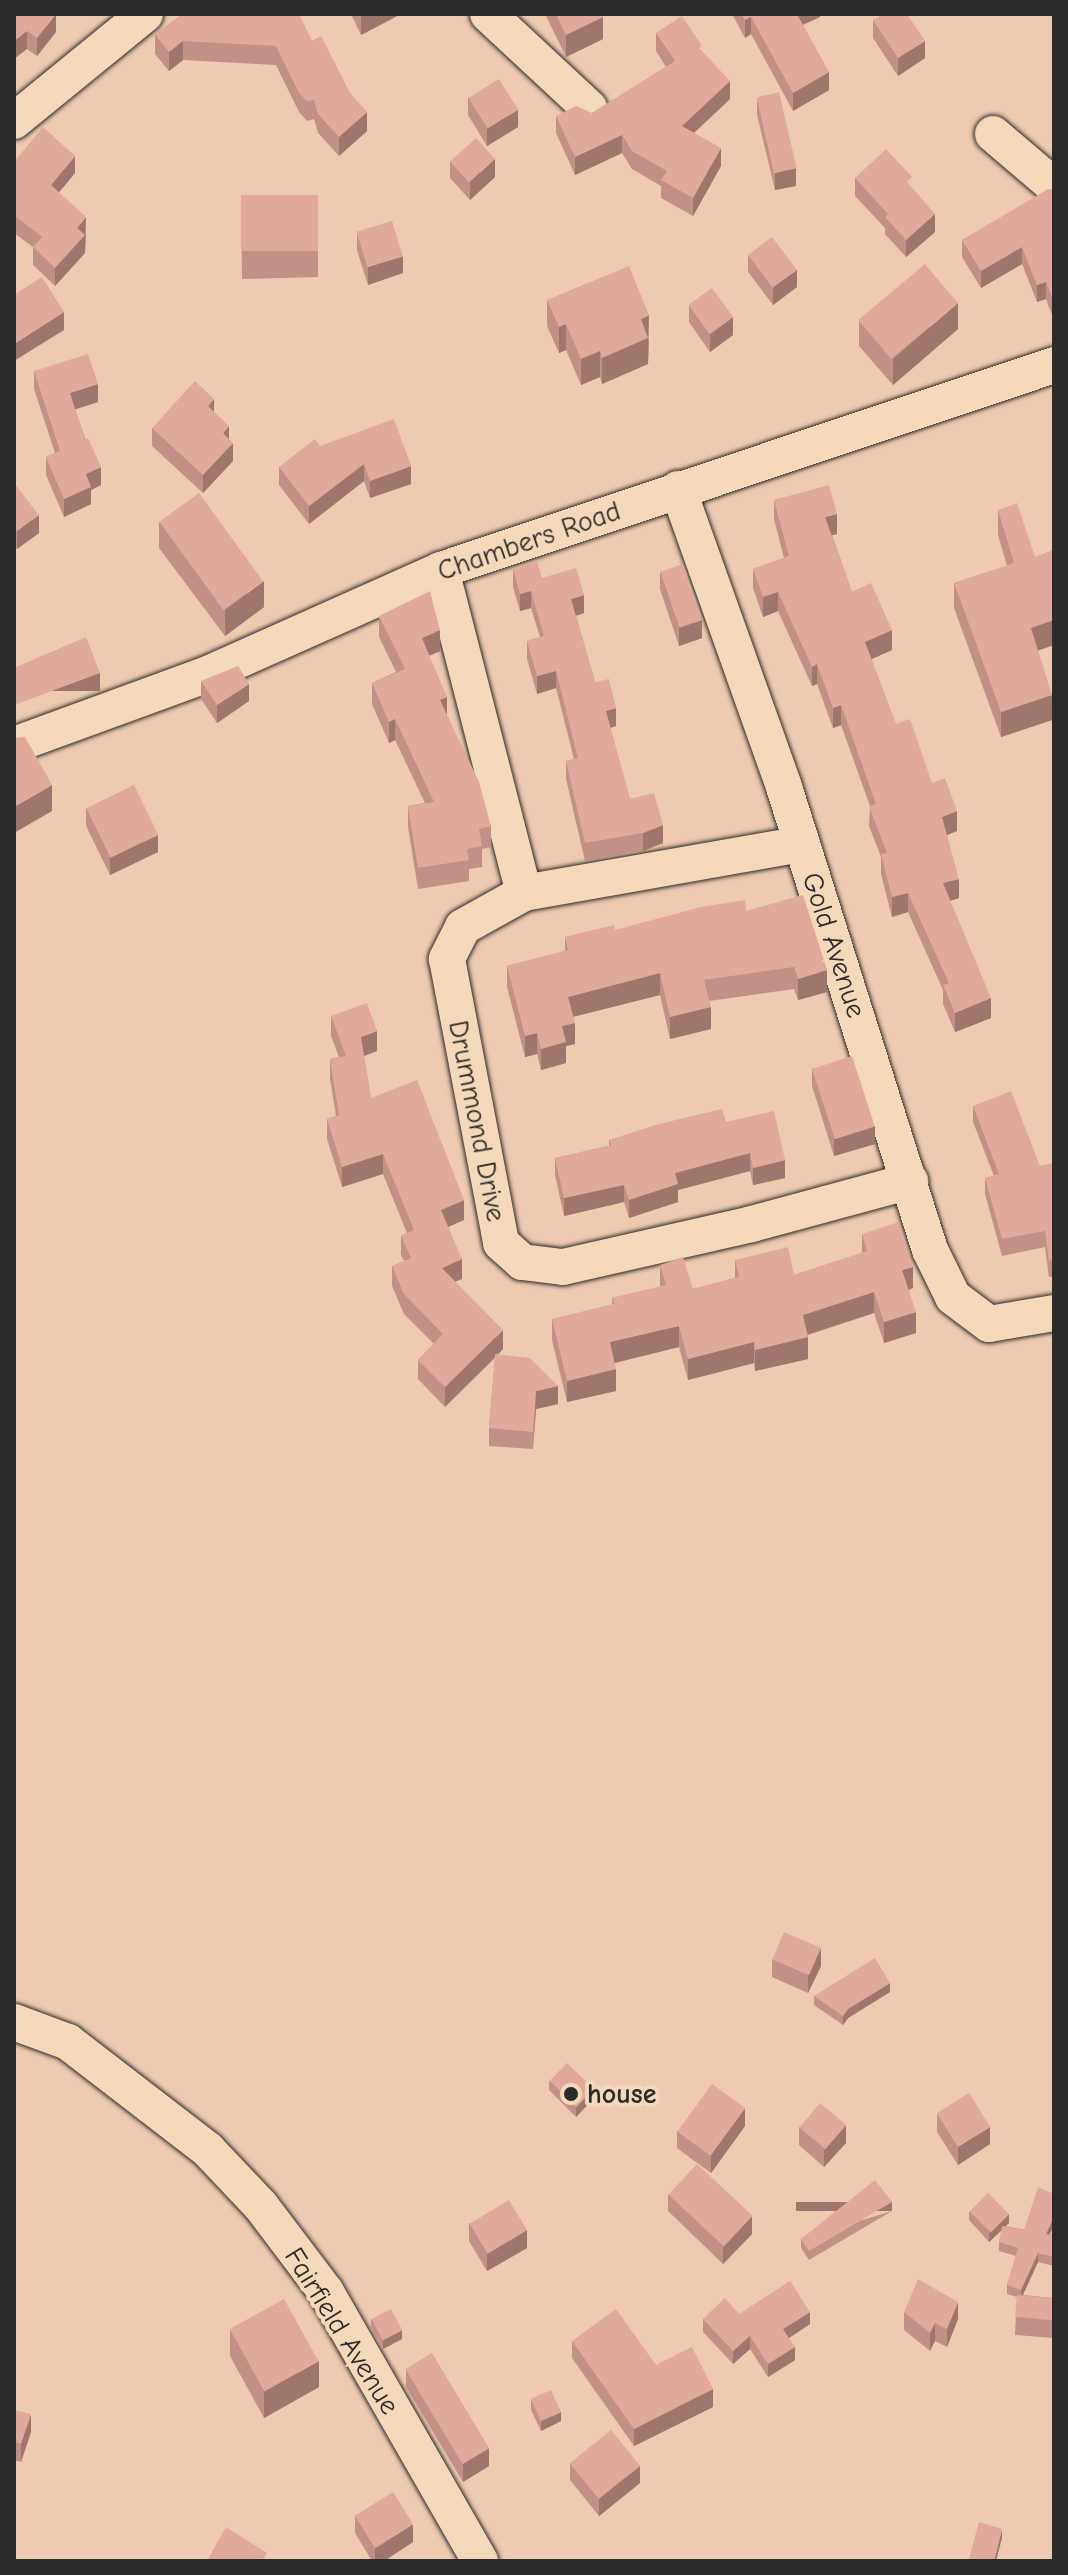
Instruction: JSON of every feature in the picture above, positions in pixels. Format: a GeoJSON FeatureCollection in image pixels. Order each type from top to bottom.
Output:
{"type":"FeatureCollection","features":[{"type":"Feature","properties":{"kind":"street"},"geometry":{"type":"LineString","coordinates":[[14,121],[145,14]]}},
{"type":"Feature","properties":{"kind":"street"},"geometry":{"type":"LineString","coordinates":[[488,14],[589,108]]}},
{"type":"Feature","properties":{"kind":"street"},"geometry":{"type":"LineString","coordinates":[[993,134],[1054,186]]}},
{"type":"Feature","properties":{"kind":"street","name":"Chambers Road"},"geometry":{"type":"LineString","coordinates":[[14,745],[203,676],[441,570],[1054,365]]}},
{"type":"Feature","properties":{"kind":"street","name":"Gold Avenue"},"geometry":{"type":"LineString","coordinates":[[678,489],[802,844],[930,1250],[953,1297],[989,1324],[1054,1313]]}},
{"type":"Feature","properties":{"kind":"street"},"geometry":{"type":"LineString","coordinates":[[441,570],[524,893]]}},
{"type":"Feature","properties":{"kind":"street","name":"Drummond Drive"},"geometry":{"type":"LineString","coordinates":[[802,844],[524,893],[463,927],[447,959],[501,1243],[522,1262],[563,1267],[752,1224],[910,1181]]}},
{"type":"Feature","properties":{"kind":"street","name":"Fairfield Avenue"},"geometry":{"type":"LineString","coordinates":[[14,2022],[68,2042],[208,2150],[261,2206],[326,2292],[480,2561]]}},
{"type":"Feature","properties":{"kind":"building"},"geometry":{"type":"Polygon","coordinates":[[[14,14],[56,14],[37,38],[27,31],[14,41],[14,14]]]}},
{"type":"Feature","properties":{"kind":"building"},"geometry":{"type":"Polygon","coordinates":[[[182,14],[299,14],[312,41],[321,36],[350,93],[367,112],[339,137],[318,114],[314,100],[307,101],[299,93],[276,46],[183,41],[169,52],[155,34],[182,14]]]}},
{"type":"Feature","properties":{"kind":"building"},"geometry":{"type":"Polygon","coordinates":[[[556,14],[602,14],[603,17],[566,35],[556,14]]]}},
{"type":"Feature","properties":{"kind":"building"},"geometry":{"type":"Polygon","coordinates":[[[741,14],[797,14],[829,72],[793,93],[751,17],[745,20],[741,14]]]}},
{"type":"Feature","properties":{"kind":"building"},"geometry":{"type":"Polygon","coordinates":[[[884,14],[907,14],[925,41],[898,58],[873,20],[884,14]]]}},
{"type":"Feature","properties":{"kind":"building"},"geometry":{"type":"Polygon","coordinates":[[[682,16],[702,46],[699,48],[730,81],[682,126],[721,148],[693,198],[661,180],[667,171],[632,151],[622,135],[575,157],[556,116],[576,106],[592,113],[675,61],[656,33],[682,16]]]}},
{"type":"Feature","properties":{"kind":"building"},"geometry":{"type":"Polygon","coordinates":[[[499,79],[518,110],[488,129],[468,98],[499,79]]]}},
{"type":"Feature","properties":{"kind":"building"},"geometry":{"type":"Polygon","coordinates":[[[779,92],[797,168],[774,173],[757,97],[779,92]]]}},
{"type":"Feature","properties":{"kind":"building"},"geometry":{"type":"Polygon","coordinates":[[[43,127],[75,156],[51,185],[86,217],[77,228],[85,235],[55,268],[33,247],[42,237],[14,215],[14,162],[43,127]]]}},
{"type":"Feature","properties":{"kind":"building"},"geometry":{"type":"Polygon","coordinates":[[[476,138],[495,159],[469,182],[450,161],[476,138]]]}},
{"type":"Feature","properties":{"kind":"building"},"geometry":{"type":"Polygon","coordinates":[[[886,149],[912,177],[907,182],[935,214],[906,240],[885,217],[888,214],[855,178],[886,149]]]}},
{"type":"Feature","properties":{"kind":"building"},"geometry":{"type":"Polygon","coordinates":[[[1048,189],[1054,190],[1054,303],[1046,282],[1037,285],[1022,247],[981,271],[962,240],[1048,189]]]}},
{"type":"Feature","properties":{"kind":"building"},"geometry":{"type":"Polygon","coordinates":[[[241,195],[318,195],[318,251],[241,251],[241,195]]]}},
{"type":"Feature","properties":{"kind":"building"},"geometry":{"type":"Polygon","coordinates":[[[392,221],[403,256],[367,267],[357,232],[392,221]]]}},
{"type":"Feature","properties":{"kind":"building"},"geometry":{"type":"Polygon","coordinates":[[[772,237],[797,270],[773,288],[748,255],[772,237]]]}},
{"type":"Feature","properties":{"kind":"building"},"geometry":{"type":"Polygon","coordinates":[[[925,264],[958,303],[891,359],[858,320],[925,264]]]}},
{"type":"Feature","properties":{"kind":"building"},"geometry":{"type":"Polygon","coordinates":[[[629,266],[649,315],[641,319],[648,338],[602,358],[600,351],[581,359],[566,324],[559,327],[547,300],[629,266]]]}},
{"type":"Feature","properties":{"kind":"building"},"geometry":{"type":"Polygon","coordinates":[[[42,277],[64,312],[14,344],[14,295],[42,277]]]}},
{"type":"Feature","properties":{"kind":"building"},"geometry":{"type":"Polygon","coordinates":[[[712,288],[733,317],[710,334],[689,305],[712,288]]]}},
{"type":"Feature","properties":{"kind":"building"},"geometry":{"type":"Polygon","coordinates":[[[88,354],[98,384],[70,393],[85,440],[88,438],[101,467],[86,474],[91,487],[64,499],[46,457],[60,451],[34,371],[88,354]]]}},
{"type":"Feature","properties":{"kind":"building"},"geometry":{"type":"Polygon","coordinates":[[[195,381],[214,399],[208,406],[229,426],[223,433],[233,443],[203,475],[152,428],[195,381]]]}},
{"type":"Feature","properties":{"kind":"building"},"geometry":{"type":"Polygon","coordinates":[[[394,419],[411,466],[370,481],[364,464],[309,506],[279,467],[315,439],[320,446],[394,419]]]}},
{"type":"Feature","properties":{"kind":"building"},"geometry":{"type":"Polygon","coordinates":[[[14,483],[39,515],[17,531],[14,527],[14,483]]]}},
{"type":"Feature","properties":{"kind":"building"},"geometry":{"type":"Polygon","coordinates":[[[829,485],[837,514],[825,517],[852,592],[871,583],[892,630],[865,642],[896,724],[910,719],[932,783],[945,778],[957,811],[942,817],[959,879],[943,883],[991,998],[955,1013],[943,985],[949,983],[908,893],[892,897],[881,854],[887,853],[869,806],[876,804],[841,705],[833,708],[817,664],[812,667],[778,592],[763,597],[753,569],[789,556],[774,500],[829,485]]]}},
{"type":"Feature","properties":{"kind":"building"},"geometry":{"type":"Polygon","coordinates":[[[199,493],[263,581],[223,610],[159,522],[199,493]]]}},
{"type":"Feature","properties":{"kind":"building"},"geometry":{"type":"Polygon","coordinates":[[[1017,503],[1035,557],[1054,550],[1054,620],[1031,628],[1052,695],[1001,712],[954,583],[1014,563],[998,510],[1017,503]]]}},
{"type":"Feature","properties":{"kind":"building"},"geometry":{"type":"Polygon","coordinates":[[[537,561],[542,578],[576,568],[584,595],[571,599],[595,682],[609,679],[616,708],[606,711],[630,799],[654,793],[663,825],[643,833],[585,843],[566,761],[578,758],[556,671],[537,676],[527,641],[544,636],[531,591],[520,594],[513,569],[537,561]]]}},
{"type":"Feature","properties":{"kind":"building"},"geometry":{"type":"Polygon","coordinates":[[[683,564],[702,620],[680,628],[660,572],[683,564]]]}},
{"type":"Feature","properties":{"kind":"building"},"geometry":{"type":"Polygon","coordinates":[[[430,591],[440,630],[422,638],[447,697],[440,700],[479,782],[491,826],[479,829],[482,846],[467,849],[469,860],[418,868],[408,806],[434,802],[395,719],[389,722],[372,683],[405,669],[379,616],[430,591]]]}},
{"type":"Feature","properties":{"kind":"building"},"geometry":{"type":"Polygon","coordinates":[[[86,637],[100,673],[14,705],[14,668],[86,637]]]}},
{"type":"Feature","properties":{"kind":"building"},"geometry":{"type":"Polygon","coordinates":[[[238,666],[249,684],[217,705],[201,681],[238,666]]]}},
{"type":"Feature","properties":{"kind":"building"},"geometry":{"type":"Polygon","coordinates":[[[25,737],[52,785],[14,807],[14,738],[25,737]]]}},
{"type":"Feature","properties":{"kind":"building"},"geometry":{"type":"Polygon","coordinates":[[[134,785],[158,834],[110,858],[86,808],[134,785]]]}},
{"type":"Feature","properties":{"kind":"building"},"geometry":{"type":"Polygon","coordinates":[[[803,895],[827,970],[798,979],[794,967],[704,980],[711,1007],[670,1017],[660,973],[568,997],[575,1023],[562,1026],[566,1042],[541,1049],[537,1033],[525,1036],[507,966],[568,950],[565,937],[614,925],[615,930],[701,907],[745,900],[746,911],[803,895]]]}},
{"type":"Feature","properties":{"kind":"building"},"geometry":{"type":"Polygon","coordinates":[[[367,1003],[377,1031],[361,1037],[371,1098],[417,1080],[464,1200],[441,1210],[462,1259],[442,1268],[503,1330],[445,1387],[418,1360],[443,1334],[404,1294],[392,1266],[411,1258],[401,1236],[414,1230],[383,1154],[342,1167],[327,1119],[339,1115],[330,1059],[346,1056],[331,1016],[367,1003]]]}},
{"type":"Feature","properties":{"kind":"building"},"geometry":{"type":"Polygon","coordinates":[[[852,1056],[875,1126],[835,1139],[812,1069],[852,1056]]]}},
{"type":"Feature","properties":{"kind":"building"},"geometry":{"type":"Polygon","coordinates":[[[1011,1091],[1040,1166],[1054,1163],[1054,1260],[1049,1261],[1045,1231],[1002,1239],[985,1178],[999,1174],[973,1106],[1011,1091]]]}},
{"type":"Feature","properties":{"kind":"building"},"geometry":{"type":"Polygon","coordinates":[[[722,1109],[726,1122],[774,1111],[785,1160],[753,1168],[750,1153],[675,1173],[678,1184],[629,1200],[624,1185],[564,1198],[555,1158],[611,1145],[609,1140],[659,1124],[722,1109]]]}},
{"type":"Feature","properties":{"kind":"building"},"geometry":{"type":"Polygon","coordinates":[[[899,1222],[913,1267],[902,1270],[916,1312],[884,1322],[874,1292],[803,1315],[808,1337],[755,1350],[754,1342],[688,1359],[679,1326],[610,1342],[616,1369],[567,1381],[552,1319],[614,1304],[612,1298],[666,1285],[660,1265],[683,1257],[693,1289],[739,1277],[735,1260],[788,1247],[794,1275],[867,1251],[862,1234],[899,1222]]]}},
{"type":"Feature","properties":{"kind":"building"},"geometry":{"type":"Polygon","coordinates":[[[495,1354],[530,1358],[558,1386],[536,1391],[533,1432],[489,1428],[495,1354]]]}},
{"type":"Feature","properties":{"kind":"building"},"geometry":{"type":"Polygon","coordinates":[[[784,1932],[821,1948],[809,1975],[772,1960],[784,1932]]]}},
{"type":"Feature","properties":{"kind":"building"},"geometry":{"type":"Polygon","coordinates":[[[875,1958],[890,1983],[848,2009],[843,2016],[814,1996],[875,1958]]]}},
{"type":"Feature","properties":{"kind":"building"},"geometry":{"type":"Polygon","coordinates":[[[567,2063],[594,2089],[576,2107],[550,2081],[567,2063]]]}},
{"type":"Feature","properties":{"kind":"building"},"geometry":{"type":"Polygon","coordinates":[[[712,2084],[745,2108],[710,2156],[677,2132],[712,2084]]]}},
{"type":"Feature","properties":{"kind":"building"},"geometry":{"type":"Polygon","coordinates":[[[969,2093],[990,2127],[958,2147],[937,2113],[969,2093]]]}},
{"type":"Feature","properties":{"kind":"building"},"geometry":{"type":"Polygon","coordinates":[[[820,2103],[846,2125],[825,2149],[799,2128],[820,2103]]]}},
{"type":"Feature","properties":{"kind":"building"},"geometry":{"type":"Polygon","coordinates":[[[697,2164],[753,2216],[724,2247],[668,2195],[697,2164]]]}},
{"type":"Feature","properties":{"kind":"building"},"geometry":{"type":"Polygon","coordinates":[[[875,2180],[892,2202],[809,2251],[801,2239],[875,2180]]]}},
{"type":"Feature","properties":{"kind":"building"},"geometry":{"type":"Polygon","coordinates":[[[1038,2187],[1054,2194],[1054,2216],[1046,2234],[1054,2235],[1054,2257],[1038,2253],[1021,2290],[1007,2285],[1018,2248],[999,2242],[1002,2226],[1024,2230],[1038,2187]]]}},
{"type":"Feature","properties":{"kind":"building"},"geometry":{"type":"Polygon","coordinates":[[[988,2193],[1009,2214],[991,2233],[970,2211],[988,2193]]]}},
{"type":"Feature","properties":{"kind":"building"},"geometry":{"type":"Polygon","coordinates":[[[509,2200],[527,2230],[488,2254],[470,2224],[509,2200]]]}},
{"type":"Feature","properties":{"kind":"building"},"geometry":{"type":"Polygon","coordinates":[[[918,2279],[958,2302],[947,2329],[935,2323],[930,2333],[904,2312],[918,2279]]]}},
{"type":"Feature","properties":{"kind":"building"},"geometry":{"type":"Polygon","coordinates":[[[790,2281],[810,2312],[783,2329],[795,2347],[768,2364],[750,2336],[733,2351],[703,2319],[725,2298],[739,2314],[790,2281]]]}},
{"type":"Feature","properties":{"kind":"building"},"geometry":{"type":"Polygon","coordinates":[[[1017,2295],[1054,2298],[1052,2320],[1015,2317],[1017,2295]]]}},
{"type":"Feature","properties":{"kind":"building"},"geometry":{"type":"Polygon","coordinates":[[[284,2299],[318,2361],[264,2391],[230,2329],[284,2299]]]}},
{"type":"Feature","properties":{"kind":"building"},"geometry":{"type":"Polygon","coordinates":[[[391,2309],[402,2330],[383,2341],[372,2319],[391,2309]]]}},
{"type":"Feature","properties":{"kind":"building"},"geometry":{"type":"Polygon","coordinates":[[[616,2309],[656,2365],[692,2347],[713,2389],[634,2429],[572,2341],[616,2309]]]}},
{"type":"Feature","properties":{"kind":"building"},"geometry":{"type":"Polygon","coordinates":[[[432,2353],[489,2448],[463,2464],[405,2369],[432,2353]]]}},
{"type":"Feature","properties":{"kind":"building"},"geometry":{"type":"Polygon","coordinates":[[[551,2390],[561,2412],[541,2421],[531,2399],[551,2390]]]}},
{"type":"Feature","properties":{"kind":"building"},"geometry":{"type":"Polygon","coordinates":[[[14,2410],[31,2414],[21,2444],[14,2442],[14,2410]]]}},
{"type":"Feature","properties":{"kind":"building"},"geometry":{"type":"Polygon","coordinates":[[[611,2430],[640,2466],[599,2499],[570,2463],[611,2430]]]}},
{"type":"Feature","properties":{"kind":"building"},"geometry":{"type":"Polygon","coordinates":[[[393,2492],[413,2524],[375,2548],[355,2516],[393,2492]]]}},
{"type":"Feature","properties":{"kind":"building"},"geometry":{"type":"Polygon","coordinates":[[[979,2522],[1002,2529],[994,2561],[969,2559],[979,2522]]]}},
{"type":"Feature","properties":{"kind":"building"},"geometry":{"type":"Polygon","coordinates":[[[226,2527],[267,2553],[262,2561],[207,2561],[226,2527]]]}},
{"type":"Feature","properties":{"kind":"place","name":"house"},"geometry":{"type":"Point","coordinates":[571,2094]}}]}
